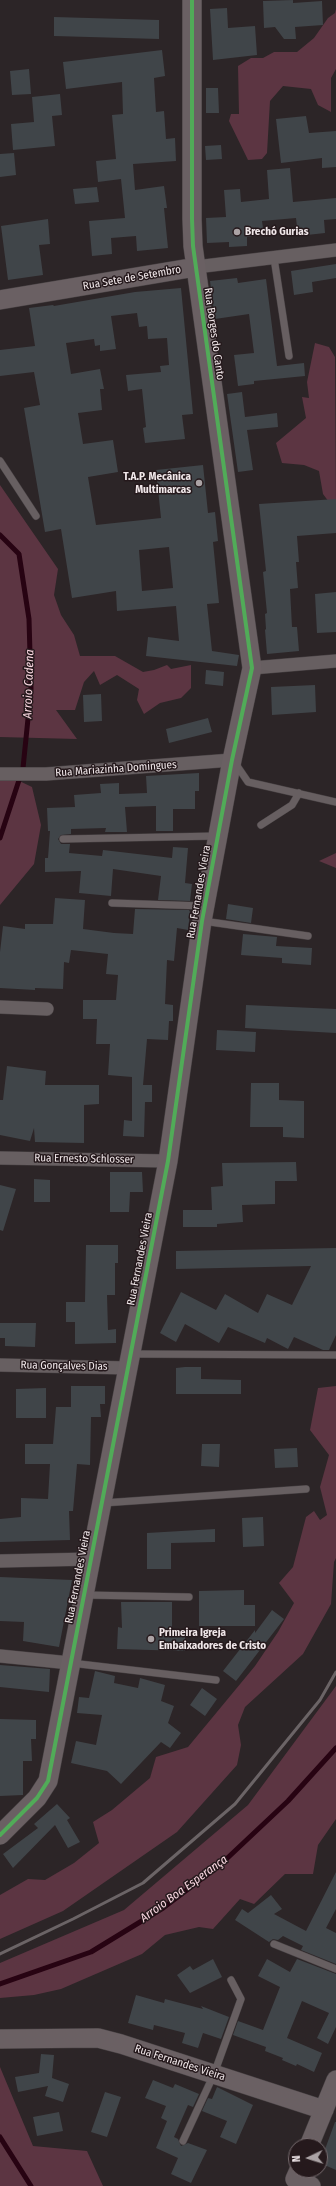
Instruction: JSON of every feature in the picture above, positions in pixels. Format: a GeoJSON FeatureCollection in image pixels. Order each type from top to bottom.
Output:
{"type":"FeatureCollection","features":[{"type":"Feature","properties":{"kind":"street","name":"Rua Borges do Canto"},"geometry":{"type":"LineString","coordinates":[[192,0],[192,219],[196,267],[252,668]]}},
{"type":"Feature","properties":{"kind":"street","name":"Rua Sete de Setembro"},"geometry":{"type":"LineString","coordinates":[[0,300],[196,267],[336,250]]}},
{"type":"Feature","properties":{"kind":"street"},"geometry":{"type":"LineString","coordinates":[[252,668],[336,661]]}},
{"type":"Feature","properties":{"kind":"street","name":"Rua Fernandes Vieira"},"geometry":{"type":"LineString","coordinates":[[0,1835],[37,1798],[48,1781],[168,1161],[204,914],[232,760],[252,668]]}},
{"type":"Feature","properties":{"kind":"street","name":"Rua Mariazinha Domingues"},"geometry":{"type":"LineString","coordinates":[[3,774],[46,774],[232,760]]}},
{"type":"Feature","properties":{"kind":"street"},"geometry":{"type":"LineString","coordinates":[[0,1007],[47,1009]]}},
{"type":"Feature","properties":{"kind":"street","name":"Rua Ernesto Schlosser"},"geometry":{"type":"LineString","coordinates":[[0,1158],[168,1161]]}},
{"type":"Feature","properties":{"kind":"street","name":"Rua Gonçalves Dias"},"geometry":{"type":"LineString","coordinates":[[0,1365],[129,1361]]}},
{"type":"Feature","properties":{"kind":"street"},"geometry":{"type":"LineString","coordinates":[[0,1561],[91,1559]]}},
{"type":"Feature","properties":{"kind":"street"},"geometry":{"type":"LineString","coordinates":[[0,1656],[70,1663]]}},
{"type":"Feature","properties":{"kind":"street","name":"Rua Fernandes Vieira"},"geometry":{"type":"LineString","coordinates":[[0,2039],[98,2038],[121,2044],[324,2110]]}},
{"type":"Feature","properties":{"kind":"street"},"geometry":{"type":"LineString","coordinates":[[312,2138],[336,2080]]}},
{"type":"Feature","properties":{"kind":"street"},"geometry":{"type":"LineString","coordinates":[[295,2178],[311,2186]]}},
{"type":"Feature","properties":{"kind":"lane"},"geometry":{"type":"LineString","coordinates":[[274,258],[289,356]]}},
{"type":"Feature","properties":{"kind":"lane"},"geometry":{"type":"LineString","coordinates":[[0,461],[36,516]]}},
{"type":"Feature","properties":{"kind":"lane"},"geometry":{"type":"LineString","coordinates":[[232,760],[248,782],[336,802]]}},
{"type":"Feature","properties":{"kind":"lane"},"geometry":{"type":"LineString","coordinates":[[261,825],[292,805],[298,793]]}},
{"type":"Feature","properties":{"kind":"lane"},"geometry":{"type":"LineString","coordinates":[[63,839],[218,836]]}},
{"type":"Feature","properties":{"kind":"lane"},"geometry":{"type":"LineString","coordinates":[[112,903],[204,914],[308,936]]}},
{"type":"Feature","properties":{"kind":"lane"},"geometry":{"type":"LineString","coordinates":[[129,1361],[336,1355]]}},
{"type":"Feature","properties":{"kind":"lane"},"geometry":{"type":"LineString","coordinates":[[102,1503],[306,1489]]}},
{"type":"Feature","properties":{"kind":"lane"},"geometry":{"type":"LineString","coordinates":[[84,1595],[189,1597]]}},
{"type":"Feature","properties":{"kind":"lane"},"geometry":{"type":"LineString","coordinates":[[70,1663],[216,1680]]}},
{"type":"Feature","properties":{"kind":"lane"},"geometry":{"type":"LineString","coordinates":[[274,1944],[336,1970]]}},
{"type":"Feature","properties":{"kind":"lane"},"geometry":{"type":"LineString","coordinates":[[183,2141],[214,2074],[241,1999],[231,1980]]}},
{"type":"Feature","properties":{"kind":"shaded area"},"geometry":{"type":"Polygon","coordinates":[[[336,9],[336,69],[331,78],[331,112],[318,105],[311,89],[283,86],[270,101],[267,153],[262,159],[248,160],[229,121],[231,114],[239,114],[238,66],[251,58],[263,58],[274,52],[297,52],[314,38],[328,18],[335,13],[336,9]]]}},
{"type":"Feature","properties":{"kind":"shaded area"},"geometry":{"type":"Polygon","coordinates":[[[315,343],[329,347],[335,357],[336,504],[332,506],[323,494],[319,471],[304,465],[282,463],[276,443],[306,418],[302,397],[309,398],[307,382],[315,343]]]}},
{"type":"Feature","properties":{"kind":"shaded area"},"geometry":{"type":"Polygon","coordinates":[[[0,485],[58,569],[54,595],[61,615],[74,635],[80,656],[115,656],[143,672],[167,665],[171,669],[191,665],[191,688],[181,698],[160,703],[144,714],[137,700],[139,689],[117,675],[100,685],[94,671],[84,682],[75,710],[56,710],[77,739],[0,737],[0,485]]]}},
{"type":"Feature","properties":{"kind":"shaded area"},"geometry":{"type":"Polygon","coordinates":[[[13,778],[32,787],[41,825],[34,864],[0,905],[0,781],[13,778]]]}},
{"type":"Feature","properties":{"kind":"shaded area"},"geometry":{"type":"Polygon","coordinates":[[[336,853],[336,868],[319,861],[336,853]]]}},
{"type":"Feature","properties":{"kind":"shaded area"},"geometry":{"type":"Polygon","coordinates":[[[336,1386],[336,1558],[334,1562],[331,1604],[303,1654],[245,1707],[238,1725],[241,1745],[237,1765],[177,1832],[63,1911],[0,1939],[0,1895],[28,1879],[45,1880],[74,1863],[99,1843],[93,1822],[112,1810],[150,1778],[156,1757],[188,1747],[255,1666],[278,1632],[294,1603],[279,1583],[293,1567],[306,1517],[314,1511],[320,1520],[327,1515],[320,1487],[329,1455],[310,1430],[318,1388],[336,1386]]]}},
{"type":"Feature","properties":{"kind":"shaded area"},"geometry":{"type":"Polygon","coordinates":[[[336,1686],[336,1819],[318,1845],[313,1874],[285,1874],[254,1904],[240,1899],[213,1929],[199,1927],[165,1935],[142,1954],[61,1989],[34,1995],[0,1998],[0,1963],[124,1910],[248,1805],[336,1686]]]}},
{"type":"Feature","properties":{"kind":"shaded area"},"geometry":{"type":"Polygon","coordinates":[[[0,2067],[33,2146],[87,2151],[103,2186],[0,2186],[0,2067]]]}},
{"type":"Feature","properties":{"kind":"building"},"geometry":{"type":"Polygon","coordinates":[[[293,0],[293,3],[322,1],[323,25],[295,27],[296,39],[284,39],[275,27],[264,28],[263,1],[293,0]]]}},
{"type":"Feature","properties":{"kind":"building"},"geometry":{"type":"Polygon","coordinates":[[[227,8],[228,28],[255,26],[257,55],[213,60],[210,9],[227,8]]]}},
{"type":"Feature","properties":{"kind":"building"},"geometry":{"type":"Polygon","coordinates":[[[54,17],[159,20],[159,39],[54,36],[54,17]]]}},
{"type":"Feature","properties":{"kind":"building"},"geometry":{"type":"Polygon","coordinates":[[[162,50],[165,76],[154,78],[156,112],[164,111],[166,139],[175,138],[176,161],[133,164],[135,190],[164,186],[167,208],[164,208],[168,248],[137,251],[136,236],[111,238],[112,254],[92,256],[89,221],[125,218],[121,179],[98,182],[96,161],[116,159],[112,115],[123,114],[122,82],[66,89],[63,62],[162,50]]]}},
{"type":"Feature","properties":{"kind":"building"},"geometry":{"type":"Polygon","coordinates":[[[29,69],[31,94],[12,95],[10,71],[29,69]]]}},
{"type":"Feature","properties":{"kind":"building"},"geometry":{"type":"Polygon","coordinates":[[[206,88],[218,88],[219,113],[206,113],[206,88]]]}},
{"type":"Feature","properties":{"kind":"building"},"geometry":{"type":"Polygon","coordinates":[[[60,94],[62,115],[52,116],[55,146],[13,150],[11,124],[34,122],[32,97],[60,94]]]}},
{"type":"Feature","properties":{"kind":"building"},"geometry":{"type":"Polygon","coordinates":[[[306,116],[309,133],[336,131],[336,167],[322,168],[322,158],[281,163],[276,119],[306,116]]]}},
{"type":"Feature","properties":{"kind":"building"},"geometry":{"type":"Polygon","coordinates":[[[221,145],[222,159],[206,160],[205,146],[221,145]]]}},
{"type":"Feature","properties":{"kind":"building"},"geometry":{"type":"Polygon","coordinates":[[[14,153],[16,175],[0,177],[0,154],[14,153]]]}},
{"type":"Feature","properties":{"kind":"building"},"geometry":{"type":"Polygon","coordinates":[[[290,168],[293,202],[336,198],[336,219],[324,220],[325,233],[298,236],[296,218],[262,221],[264,235],[247,237],[247,246],[229,247],[229,242],[207,243],[206,218],[226,217],[224,190],[240,189],[241,202],[269,199],[267,170],[290,168]]]}},
{"type":"Feature","properties":{"kind":"building"},"geometry":{"type":"Polygon","coordinates":[[[97,187],[99,202],[75,204],[73,189],[97,187]]]}},
{"type":"Feature","properties":{"kind":"building"},"geometry":{"type":"Polygon","coordinates":[[[48,219],[50,244],[39,245],[43,275],[8,280],[1,226],[48,219]]]}},
{"type":"Feature","properties":{"kind":"building"},"geometry":{"type":"Polygon","coordinates":[[[336,264],[336,278],[312,282],[313,292],[294,295],[291,271],[336,264]]]}},
{"type":"Feature","properties":{"kind":"building"},"geometry":{"type":"Polygon","coordinates":[[[237,278],[238,283],[266,279],[277,366],[304,363],[305,376],[254,381],[254,384],[238,386],[234,355],[254,353],[249,314],[215,319],[210,281],[237,278]]]}},
{"type":"Feature","properties":{"kind":"building"},"geometry":{"type":"Polygon","coordinates":[[[181,288],[193,414],[182,415],[185,439],[145,443],[143,428],[146,427],[142,389],[128,391],[126,375],[161,372],[160,366],[169,365],[167,338],[148,339],[147,326],[139,327],[137,313],[111,316],[116,349],[100,351],[100,345],[95,346],[94,339],[66,343],[71,374],[100,369],[104,389],[100,389],[102,410],[78,413],[83,444],[113,440],[118,472],[88,477],[96,525],[161,518],[156,470],[203,465],[208,513],[215,512],[218,541],[213,542],[219,603],[207,604],[212,651],[239,655],[237,666],[146,656],[148,637],[179,641],[176,606],[117,611],[116,591],[72,598],[61,529],[45,532],[24,408],[40,405],[34,372],[0,376],[0,350],[35,346],[29,308],[54,306],[135,292],[181,288]],[[169,547],[139,550],[142,591],[173,588],[169,547]]]}},
{"type":"Feature","properties":{"kind":"building"},"geometry":{"type":"Polygon","coordinates":[[[242,392],[245,417],[277,413],[278,427],[247,430],[253,470],[238,472],[227,394],[242,392]]]}},
{"type":"Feature","properties":{"kind":"building"},"geometry":{"type":"Polygon","coordinates":[[[336,499],[336,533],[297,536],[299,562],[296,562],[298,588],[290,589],[292,627],[297,627],[299,651],[267,654],[265,614],[267,613],[263,572],[266,571],[259,504],[336,499]]]}},
{"type":"Feature","properties":{"kind":"building"},"geometry":{"type":"Polygon","coordinates":[[[336,592],[336,632],[317,633],[315,594],[336,592]]]}},
{"type":"Feature","properties":{"kind":"building"},"geometry":{"type":"Polygon","coordinates":[[[206,670],[224,672],[223,686],[205,684],[206,670]]]}},
{"type":"Feature","properties":{"kind":"building"},"geometry":{"type":"Polygon","coordinates":[[[315,685],[316,712],[272,715],[271,687],[315,685]]]}},
{"type":"Feature","properties":{"kind":"building"},"geometry":{"type":"Polygon","coordinates":[[[101,694],[102,721],[84,722],[83,695],[101,694]]]}},
{"type":"Feature","properties":{"kind":"building"},"geometry":{"type":"Polygon","coordinates":[[[208,718],[212,732],[169,743],[166,729],[208,718]]]}},
{"type":"Feature","properties":{"kind":"building"},"geometry":{"type":"Polygon","coordinates":[[[199,773],[199,791],[195,791],[195,809],[173,809],[173,831],[156,831],[156,806],[125,807],[127,832],[105,832],[106,828],[71,829],[71,834],[61,835],[58,839],[61,844],[70,844],[69,853],[102,856],[103,850],[172,858],[173,847],[188,848],[185,883],[192,884],[190,901],[158,900],[161,876],[113,869],[111,896],[79,893],[81,871],[45,872],[45,858],[48,858],[50,831],[48,831],[47,808],[75,807],[74,795],[101,793],[100,784],[119,783],[119,794],[147,793],[146,776],[199,773]]]}},
{"type":"Feature","properties":{"kind":"building"},"geometry":{"type":"Polygon","coordinates":[[[55,898],[85,900],[83,929],[114,933],[133,934],[135,909],[189,910],[190,912],[188,930],[177,928],[174,961],[167,960],[165,1004],[173,1005],[173,1021],[169,1021],[168,1040],[147,1039],[143,1085],[152,1085],[152,1102],[145,1102],[144,1137],[123,1136],[124,1120],[132,1121],[132,1077],[108,1075],[110,1044],[96,1044],[97,1019],[83,1019],[83,1000],[116,1000],[118,975],[106,974],[108,954],[71,950],[69,963],[64,962],[63,989],[35,988],[35,990],[0,988],[0,952],[3,926],[25,929],[25,924],[53,924],[55,898]]]}},
{"type":"Feature","properties":{"kind":"building"},"geometry":{"type":"Polygon","coordinates":[[[228,904],[253,908],[251,923],[226,919],[228,904]]]}},
{"type":"Feature","properties":{"kind":"building"},"geometry":{"type":"Polygon","coordinates":[[[243,934],[277,937],[276,946],[312,948],[311,965],[282,963],[282,958],[241,955],[243,934]]]}},
{"type":"Feature","properties":{"kind":"building"},"geometry":{"type":"Polygon","coordinates":[[[246,1005],[336,1009],[336,1033],[245,1028],[246,1005]]]}},
{"type":"Feature","properties":{"kind":"building"},"geometry":{"type":"Polygon","coordinates":[[[217,1030],[256,1032],[255,1052],[216,1050],[217,1030]]]}},
{"type":"Feature","properties":{"kind":"building"},"geometry":{"type":"Polygon","coordinates":[[[7,1066],[46,1071],[45,1085],[99,1085],[99,1104],[84,1105],[84,1143],[35,1142],[34,1128],[30,1141],[0,1135],[0,1100],[3,1100],[7,1066]]]}},
{"type":"Feature","properties":{"kind":"building"},"geometry":{"type":"Polygon","coordinates":[[[251,1083],[279,1083],[279,1100],[304,1101],[304,1138],[283,1137],[283,1127],[250,1127],[251,1083]]]}},
{"type":"Feature","properties":{"kind":"building"},"geometry":{"type":"Polygon","coordinates":[[[296,1162],[297,1181],[275,1181],[275,1204],[242,1205],[243,1222],[217,1224],[217,1227],[183,1227],[183,1210],[212,1210],[211,1187],[223,1186],[222,1163],[296,1162]]]}},
{"type":"Feature","properties":{"kind":"building"},"geometry":{"type":"Polygon","coordinates":[[[110,1172],[142,1172],[143,1192],[130,1192],[129,1212],[110,1212],[110,1172]]]}},
{"type":"Feature","properties":{"kind":"building"},"geometry":{"type":"Polygon","coordinates":[[[34,1179],[50,1180],[50,1202],[34,1202],[34,1179]]]}},
{"type":"Feature","properties":{"kind":"building"},"geometry":{"type":"Polygon","coordinates":[[[0,1185],[16,1189],[3,1231],[0,1230],[0,1185]]]}},
{"type":"Feature","properties":{"kind":"building"},"geometry":{"type":"Polygon","coordinates":[[[86,1245],[118,1245],[118,1263],[115,1263],[115,1295],[107,1295],[108,1330],[116,1329],[116,1343],[75,1344],[75,1322],[66,1322],[66,1302],[85,1302],[86,1245]]]}},
{"type":"Feature","properties":{"kind":"building"},"geometry":{"type":"Polygon","coordinates":[[[336,1248],[336,1335],[329,1350],[323,1350],[294,1337],[288,1349],[267,1338],[265,1343],[228,1327],[219,1343],[185,1324],[176,1342],[160,1333],[181,1292],[216,1310],[225,1294],[258,1313],[267,1294],[292,1305],[311,1266],[176,1269],[176,1251],[336,1248]]]}},
{"type":"Feature","properties":{"kind":"building"},"geometry":{"type":"Polygon","coordinates":[[[0,1323],[36,1323],[35,1347],[5,1346],[5,1338],[0,1338],[0,1323]]]}},
{"type":"Feature","properties":{"kind":"building"},"geometry":{"type":"Polygon","coordinates":[[[201,1367],[201,1379],[241,1380],[241,1394],[176,1394],[176,1368],[201,1367]]]}},
{"type":"Feature","properties":{"kind":"building"},"geometry":{"type":"Polygon","coordinates":[[[71,1386],[105,1386],[105,1404],[100,1404],[101,1417],[91,1417],[90,1465],[77,1464],[73,1511],[69,1511],[70,1540],[0,1542],[0,1519],[21,1517],[21,1498],[48,1499],[50,1464],[25,1464],[25,1444],[53,1444],[56,1407],[71,1407],[71,1386]]]}},
{"type":"Feature","properties":{"kind":"building"},"geometry":{"type":"Polygon","coordinates":[[[46,1388],[46,1418],[16,1418],[16,1389],[46,1388]]]}},
{"type":"Feature","properties":{"kind":"building"},"geometry":{"type":"Polygon","coordinates":[[[202,1444],[220,1444],[219,1467],[201,1466],[202,1444]]]}},
{"type":"Feature","properties":{"kind":"building"},"geometry":{"type":"Polygon","coordinates":[[[297,1448],[298,1467],[275,1468],[274,1449],[297,1448]]]}},
{"type":"Feature","properties":{"kind":"building"},"geometry":{"type":"Polygon","coordinates":[[[263,1517],[264,1546],[243,1547],[242,1518],[263,1517]]]}},
{"type":"Feature","properties":{"kind":"building"},"geometry":{"type":"Polygon","coordinates":[[[215,1529],[215,1542],[171,1543],[171,1569],[147,1569],[147,1533],[215,1529]]]}},
{"type":"Feature","properties":{"kind":"building"},"geometry":{"type":"Polygon","coordinates":[[[0,1577],[72,1580],[59,1647],[23,1641],[24,1622],[0,1621],[0,1577]]]}},
{"type":"Feature","properties":{"kind":"building"},"geometry":{"type":"Polygon","coordinates":[[[244,1590],[244,1605],[255,1605],[255,1626],[199,1626],[199,1591],[244,1590]]]}},
{"type":"Feature","properties":{"kind":"building"},"geometry":{"type":"Polygon","coordinates":[[[121,1602],[172,1602],[172,1629],[185,1630],[185,1651],[117,1649],[118,1627],[122,1628],[121,1602]]]}},
{"type":"Feature","properties":{"kind":"building"},"geometry":{"type":"Polygon","coordinates":[[[272,1610],[284,1619],[236,1681],[223,1671],[272,1610]]]}},
{"type":"Feature","properties":{"kind":"building"},"geometry":{"type":"Polygon","coordinates":[[[0,1665],[50,1669],[49,1692],[0,1687],[0,1665]]]}},
{"type":"Feature","properties":{"kind":"building"},"geometry":{"type":"Polygon","coordinates":[[[95,1671],[115,1676],[114,1683],[138,1688],[140,1678],[165,1685],[161,1701],[174,1706],[168,1723],[181,1733],[170,1748],[161,1742],[121,1784],[107,1771],[71,1763],[76,1741],[96,1745],[102,1715],[77,1713],[79,1697],[89,1698],[95,1671]]]}},
{"type":"Feature","properties":{"kind":"building"},"geometry":{"type":"Polygon","coordinates":[[[202,1688],[217,1699],[205,1716],[190,1705],[202,1688]]]}},
{"type":"Feature","properties":{"kind":"building"},"geometry":{"type":"Polygon","coordinates":[[[0,1719],[36,1720],[36,1739],[31,1739],[32,1761],[23,1761],[23,1795],[0,1796],[0,1719]]]}},
{"type":"Feature","properties":{"kind":"building"},"geometry":{"type":"Polygon","coordinates":[[[57,1804],[70,1818],[67,1820],[80,1842],[68,1848],[55,1825],[13,1868],[3,1854],[38,1828],[34,1824],[57,1804]]]}},
{"type":"Feature","properties":{"kind":"building"},"geometry":{"type":"Polygon","coordinates":[[[336,1872],[336,1909],[326,1928],[336,1933],[336,1964],[301,1950],[303,1946],[283,1936],[278,1940],[273,1939],[269,1942],[235,1920],[242,1909],[248,1913],[271,1895],[282,1909],[274,1914],[306,1931],[336,1872]]]}},
{"type":"Feature","properties":{"kind":"building"},"geometry":{"type":"Polygon","coordinates":[[[213,1959],[222,1977],[190,1993],[177,1975],[190,1966],[193,1970],[213,1959]]]}},
{"type":"Feature","properties":{"kind":"building"},"geometry":{"type":"Polygon","coordinates":[[[267,1959],[290,1972],[297,1959],[336,1974],[336,2027],[328,2044],[317,2038],[329,2013],[302,2001],[287,2038],[322,2053],[314,2072],[297,2064],[296,2066],[282,2060],[283,2058],[265,2051],[266,2047],[233,2035],[238,2021],[263,2030],[280,1987],[258,1976],[267,1959]]]}},
{"type":"Feature","properties":{"kind":"building"},"geometry":{"type":"Polygon","coordinates":[[[136,1995],[164,2003],[165,1999],[203,2009],[201,2006],[229,2017],[221,2039],[203,2033],[198,2048],[182,2043],[185,2033],[154,2025],[153,2030],[128,2023],[136,1995]]]}},
{"type":"Feature","properties":{"kind":"building"},"geometry":{"type":"Polygon","coordinates":[[[41,2054],[54,2055],[52,2078],[69,2084],[63,2102],[45,2096],[48,2086],[18,2092],[15,2077],[39,2073],[41,2054]]]}},
{"type":"Feature","properties":{"kind":"building"},"geometry":{"type":"Polygon","coordinates":[[[153,2080],[173,2088],[175,2084],[199,2094],[193,2107],[188,2105],[174,2137],[178,2139],[181,2146],[188,2143],[207,2150],[191,2183],[171,2174],[178,2158],[156,2148],[167,2121],[161,2118],[166,2106],[145,2098],[153,2080]]]}},
{"type":"Feature","properties":{"kind":"building"},"geometry":{"type":"Polygon","coordinates":[[[217,2087],[253,2105],[236,2144],[220,2137],[227,2121],[202,2111],[208,2098],[212,2099],[217,2087]]]}},
{"type":"Feature","properties":{"kind":"building"},"geometry":{"type":"Polygon","coordinates":[[[105,2092],[121,2097],[107,2137],[91,2132],[105,2092]]]}},
{"type":"Feature","properties":{"kind":"building"},"geometry":{"type":"Polygon","coordinates":[[[59,2112],[63,2131],[37,2136],[33,2117],[59,2112]]]}},
{"type":"Feature","properties":{"kind":"building"},"geometry":{"type":"Polygon","coordinates":[[[336,2122],[336,2170],[328,2166],[328,2141],[336,2122]]]}},
{"type":"Feature","properties":{"kind":"waterway","name":"Arroio Cadena"},"geometry":{"type":"LineString","coordinates":[[0,535],[19,554],[29,619],[31,689],[23,768],[0,838]]}},
{"type":"Feature","properties":{"kind":"waterway","name":"Arroio Boa Esperança"},"geometry":{"type":"LineString","coordinates":[[0,1984],[91,1952],[163,1908],[220,1865],[288,1801],[336,1748]]}},
{"type":"Feature","properties":{"kind":"waterway","name":"Arroio Cadena"},"geometry":{"type":"LineString","coordinates":[[0,2137],[31,2186]]}},
{"type":"Feature","properties":{"kind":"railway"},"geometry":{"type":"LineString","coordinates":[[0,1954],[143,1883],[235,1804],[320,1700],[336,1672]]}},
{"type":"Feature","properties":{"kind":"cycle path"},"geometry":{"type":"LineString","coordinates":[[0,1835],[37,1798],[48,1781],[168,1161],[202,921],[232,760],[252,668],[193,246],[192,0]]}},
{"type":"Feature","properties":{"kind":"place","name":"Brechó Gurias"},"geometry":{"type":"Point","coordinates":[237,232]}},
{"type":"Feature","properties":{"kind":"place","name":"T.A.P. Mecânica Multimarcas"},"geometry":{"type":"Point","coordinates":[199,483]}},
{"type":"Feature","properties":{"kind":"place","name":"Primeira Igreja Embaixadores de Cristo"},"geometry":{"type":"Point","coordinates":[151,1639]}}]}
